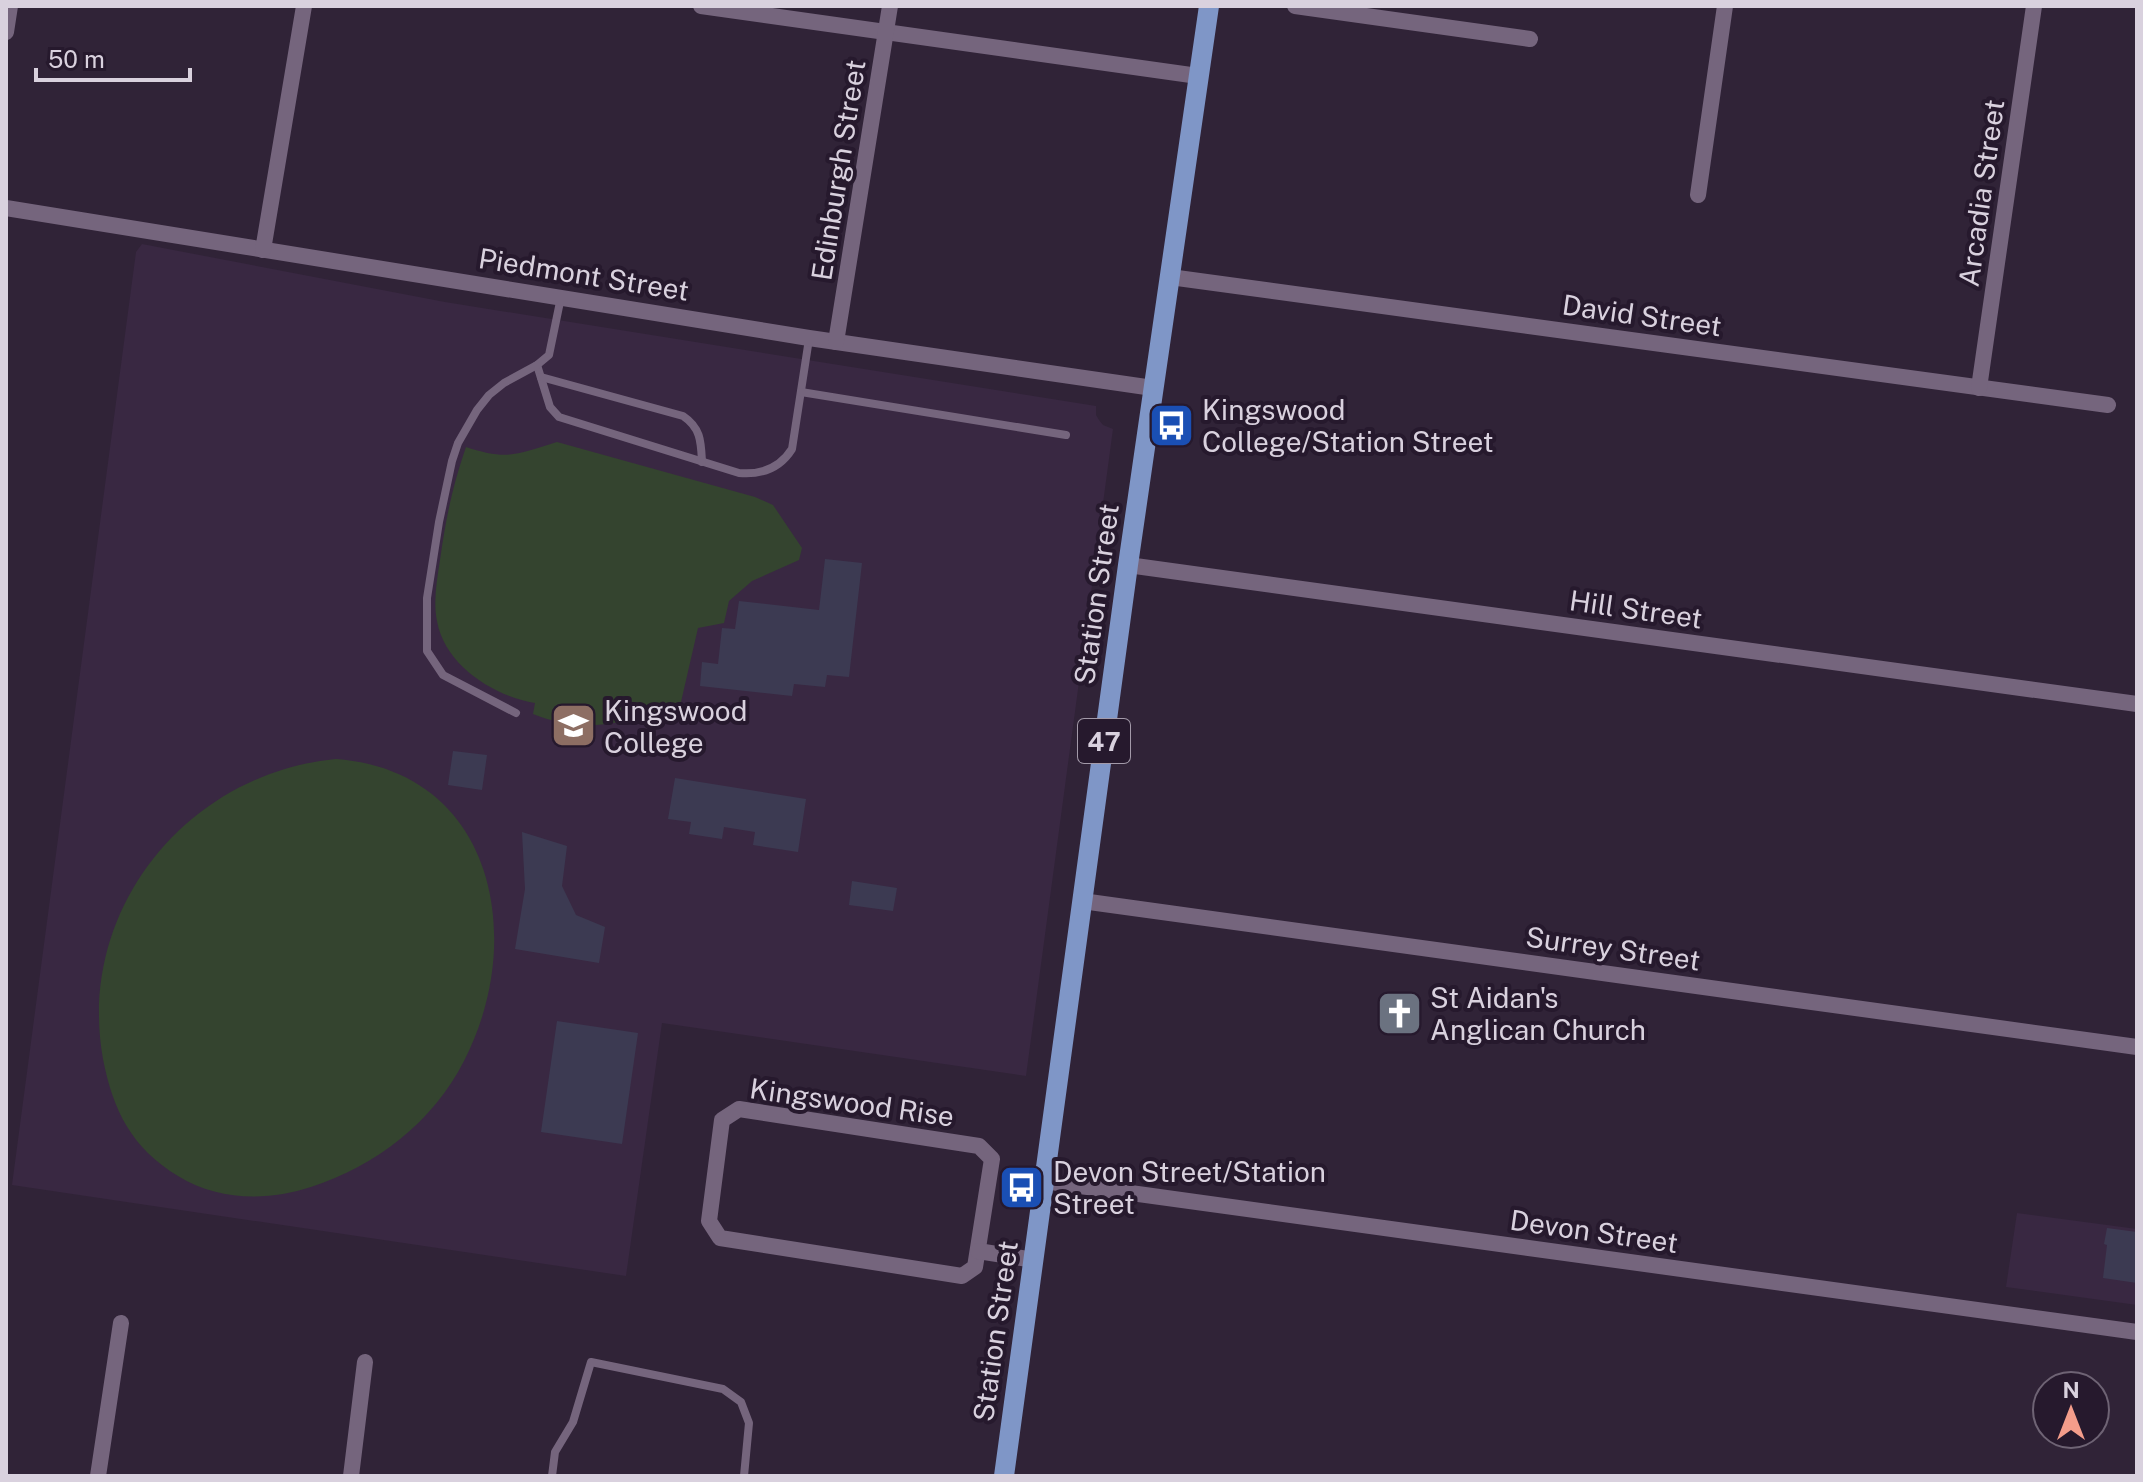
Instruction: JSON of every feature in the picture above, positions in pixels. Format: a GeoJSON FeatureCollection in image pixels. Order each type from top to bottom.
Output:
{"type":"FeatureCollection","features":[{"type":"Feature","properties":{"kind":"main road","name":"Station Street"},"geometry":{"type":"LineString","coordinates":[[1004,1476],[1128,565],[1209,6]]}},
{"type":"Feature","properties":{"kind":"street"},"geometry":{"type":"LineString","coordinates":[[6,32],[10,6]]}},
{"type":"Feature","properties":{"kind":"street"},"geometry":{"type":"LineString","coordinates":[[263,250],[304,6]]}},
{"type":"Feature","properties":{"kind":"street"},"geometry":{"type":"LineString","coordinates":[[701,6],[1198,76]]}},
{"type":"Feature","properties":{"kind":"street","name":"Edinburgh Street"},"geometry":{"type":"LineString","coordinates":[[836,342],[890,6]]}},
{"type":"Feature","properties":{"kind":"street"},"geometry":{"type":"LineString","coordinates":[[1295,6],[1530,39]]}},
{"type":"Feature","properties":{"kind":"street"},"geometry":{"type":"LineString","coordinates":[[1698,195],[1725,6]]}},
{"type":"Feature","properties":{"kind":"street","name":"Arcadia Street"},"geometry":{"type":"LineString","coordinates":[[1979,388],[2034,6]]}},
{"type":"Feature","properties":{"kind":"street","name":"Piedmont Street"},"geometry":{"type":"LineString","coordinates":[[6,208],[809,338],[1153,388]]}},
{"type":"Feature","properties":{"kind":"street","name":"David Street"},"geometry":{"type":"LineString","coordinates":[[1170,277],[2108,405]]}},
{"type":"Feature","properties":{"kind":"street","name":"Hill Street"},"geometry":{"type":"LineString","coordinates":[[1128,565],[2137,704]]}},
{"type":"Feature","properties":{"kind":"street","name":"Surrey Street"},"geometry":{"type":"LineString","coordinates":[[1082,901],[2137,1047]]}},
{"type":"Feature","properties":{"kind":"street","name":"Kingswood Rise"},"geometry":{"type":"LineString","coordinates":[[739,1109],[979,1146],[992,1159],[978,1251],[975,1267],[962,1276],[720,1238],[709,1221],[722,1120],[739,1109]]}},
{"type":"Feature","properties":{"kind":"street","name":"Devon Street"},"geometry":{"type":"LineString","coordinates":[[1044,1181],[2137,1332]]}},
{"type":"Feature","properties":{"kind":"street"},"geometry":{"type":"LineString","coordinates":[[978,1251],[1034,1260]]}},
{"type":"Feature","properties":{"kind":"street"},"geometry":{"type":"LineString","coordinates":[[98,1476],[121,1323]]}},
{"type":"Feature","properties":{"kind":"street"},"geometry":{"type":"LineString","coordinates":[[351,1476],[365,1362]]}},
{"type":"Feature","properties":{"kind":"lane"},"geometry":{"type":"LineString","coordinates":[[516,713],[443,675],[427,651],[427,598],[439,522],[458,443],[489,395],[549,355],[561,296]]}},
{"type":"Feature","properties":{"kind":"lane"},"geometry":{"type":"LineString","coordinates":[[537,365],[550,407],[559,417],[739,473],[751,474],[781,463],[792,449],[809,338]]}},
{"type":"Feature","properties":{"kind":"lane"},"geometry":{"type":"LineString","coordinates":[[541,377],[683,416],[699,434],[702,462]]}},
{"type":"Feature","properties":{"kind":"lane"},"geometry":{"type":"LineString","coordinates":[[801,392],[1066,435]]}},
{"type":"Feature","properties":{"kind":"lane"},"geometry":{"type":"LineString","coordinates":[[552,1476],[555,1452],[573,1422],[591,1362],[723,1389],[741,1402],[749,1423],[744,1476]]}},
{"type":"Feature","properties":{"kind":"shaded area","name":"Kingswood College"},"geometry":{"type":"Polygon","coordinates":[[[142,244],[445,302],[1096,406],[1099,420],[1113,429],[1026,1076],[662,1023],[626,1276],[12,1185],[136,252],[142,244]]]}},
{"type":"Feature","properties":{"kind":"shaded area"},"geometry":{"type":"Polygon","coordinates":[[[2017,1213],[2137,1229],[2137,1305],[2006,1287],[2017,1213]]]}},
{"type":"Feature","properties":{"kind":"green space"},"geometry":{"type":"Polygon","coordinates":[[[557,442],[755,497],[773,505],[802,548],[799,560],[752,581],[729,601],[724,623],[698,628],[678,715],[674,718],[588,725],[541,717],[533,714],[535,703],[504,694],[474,676],[450,652],[442,637],[435,598],[450,503],[466,447],[503,455],[557,442]]]}},
{"type":"Feature","properties":{"kind":"green space"},"geometry":{"type":"Polygon","coordinates":[[[336,759],[390,770],[432,794],[463,828],[483,869],[493,915],[493,964],[483,1013],[464,1061],[451,1083],[419,1122],[380,1154],[335,1178],[295,1192],[243,1196],[210,1190],[178,1176],[148,1153],[127,1126],[112,1095],[103,1059],[99,1004],[107,951],[126,902],[154,858],[190,821],[233,791],[282,770],[336,759]]]}},
{"type":"Feature","properties":{"kind":"building"},"geometry":{"type":"Polygon","coordinates":[[[825,559],[862,563],[849,677],[827,675],[825,687],[794,684],[792,696],[700,686],[702,662],[718,664],[722,628],[735,629],[739,601],[819,610],[825,559]]]}},
{"type":"Feature","properties":{"kind":"building"},"geometry":{"type":"Polygon","coordinates":[[[453,751],[487,755],[482,790],[448,785],[453,751]]]}},
{"type":"Feature","properties":{"kind":"building"},"geometry":{"type":"Polygon","coordinates":[[[675,778],[806,799],[798,852],[753,845],[755,832],[724,827],[722,839],[689,834],[691,822],[668,819],[675,778]]]}},
{"type":"Feature","properties":{"kind":"building"},"geometry":{"type":"Polygon","coordinates":[[[522,832],[567,846],[562,886],[576,915],[605,927],[599,963],[515,949],[525,889],[522,832]]]}},
{"type":"Feature","properties":{"kind":"building"},"geometry":{"type":"Polygon","coordinates":[[[852,881],[897,888],[893,911],[849,905],[852,881]]]}},
{"type":"Feature","properties":{"kind":"building"},"geometry":{"type":"Polygon","coordinates":[[[557,1021],[638,1033],[622,1144],[541,1132],[557,1021]]]}},
{"type":"Feature","properties":{"kind":"building"},"geometry":{"type":"Polygon","coordinates":[[[2107,1228],[2137,1232],[2137,1283],[2103,1278],[2107,1228]]]}},
{"type":"Feature","properties":{"kind":"place","name":"Kingswood College/Station Street"},"geometry":{"type":"Point","coordinates":[1171,425]}},
{"type":"Feature","properties":{"kind":"place","name":"Kingswood College"},"geometry":{"type":"Point","coordinates":[573,726]}},
{"type":"Feature","properties":{"kind":"place","name":"St Aidan's Anglican Church"},"geometry":{"type":"Point","coordinates":[1399,1013]}},
{"type":"Feature","properties":{"kind":"place","name":"Devon Street/Station Street"},"geometry":{"type":"Point","coordinates":[1022,1187]}}]}
